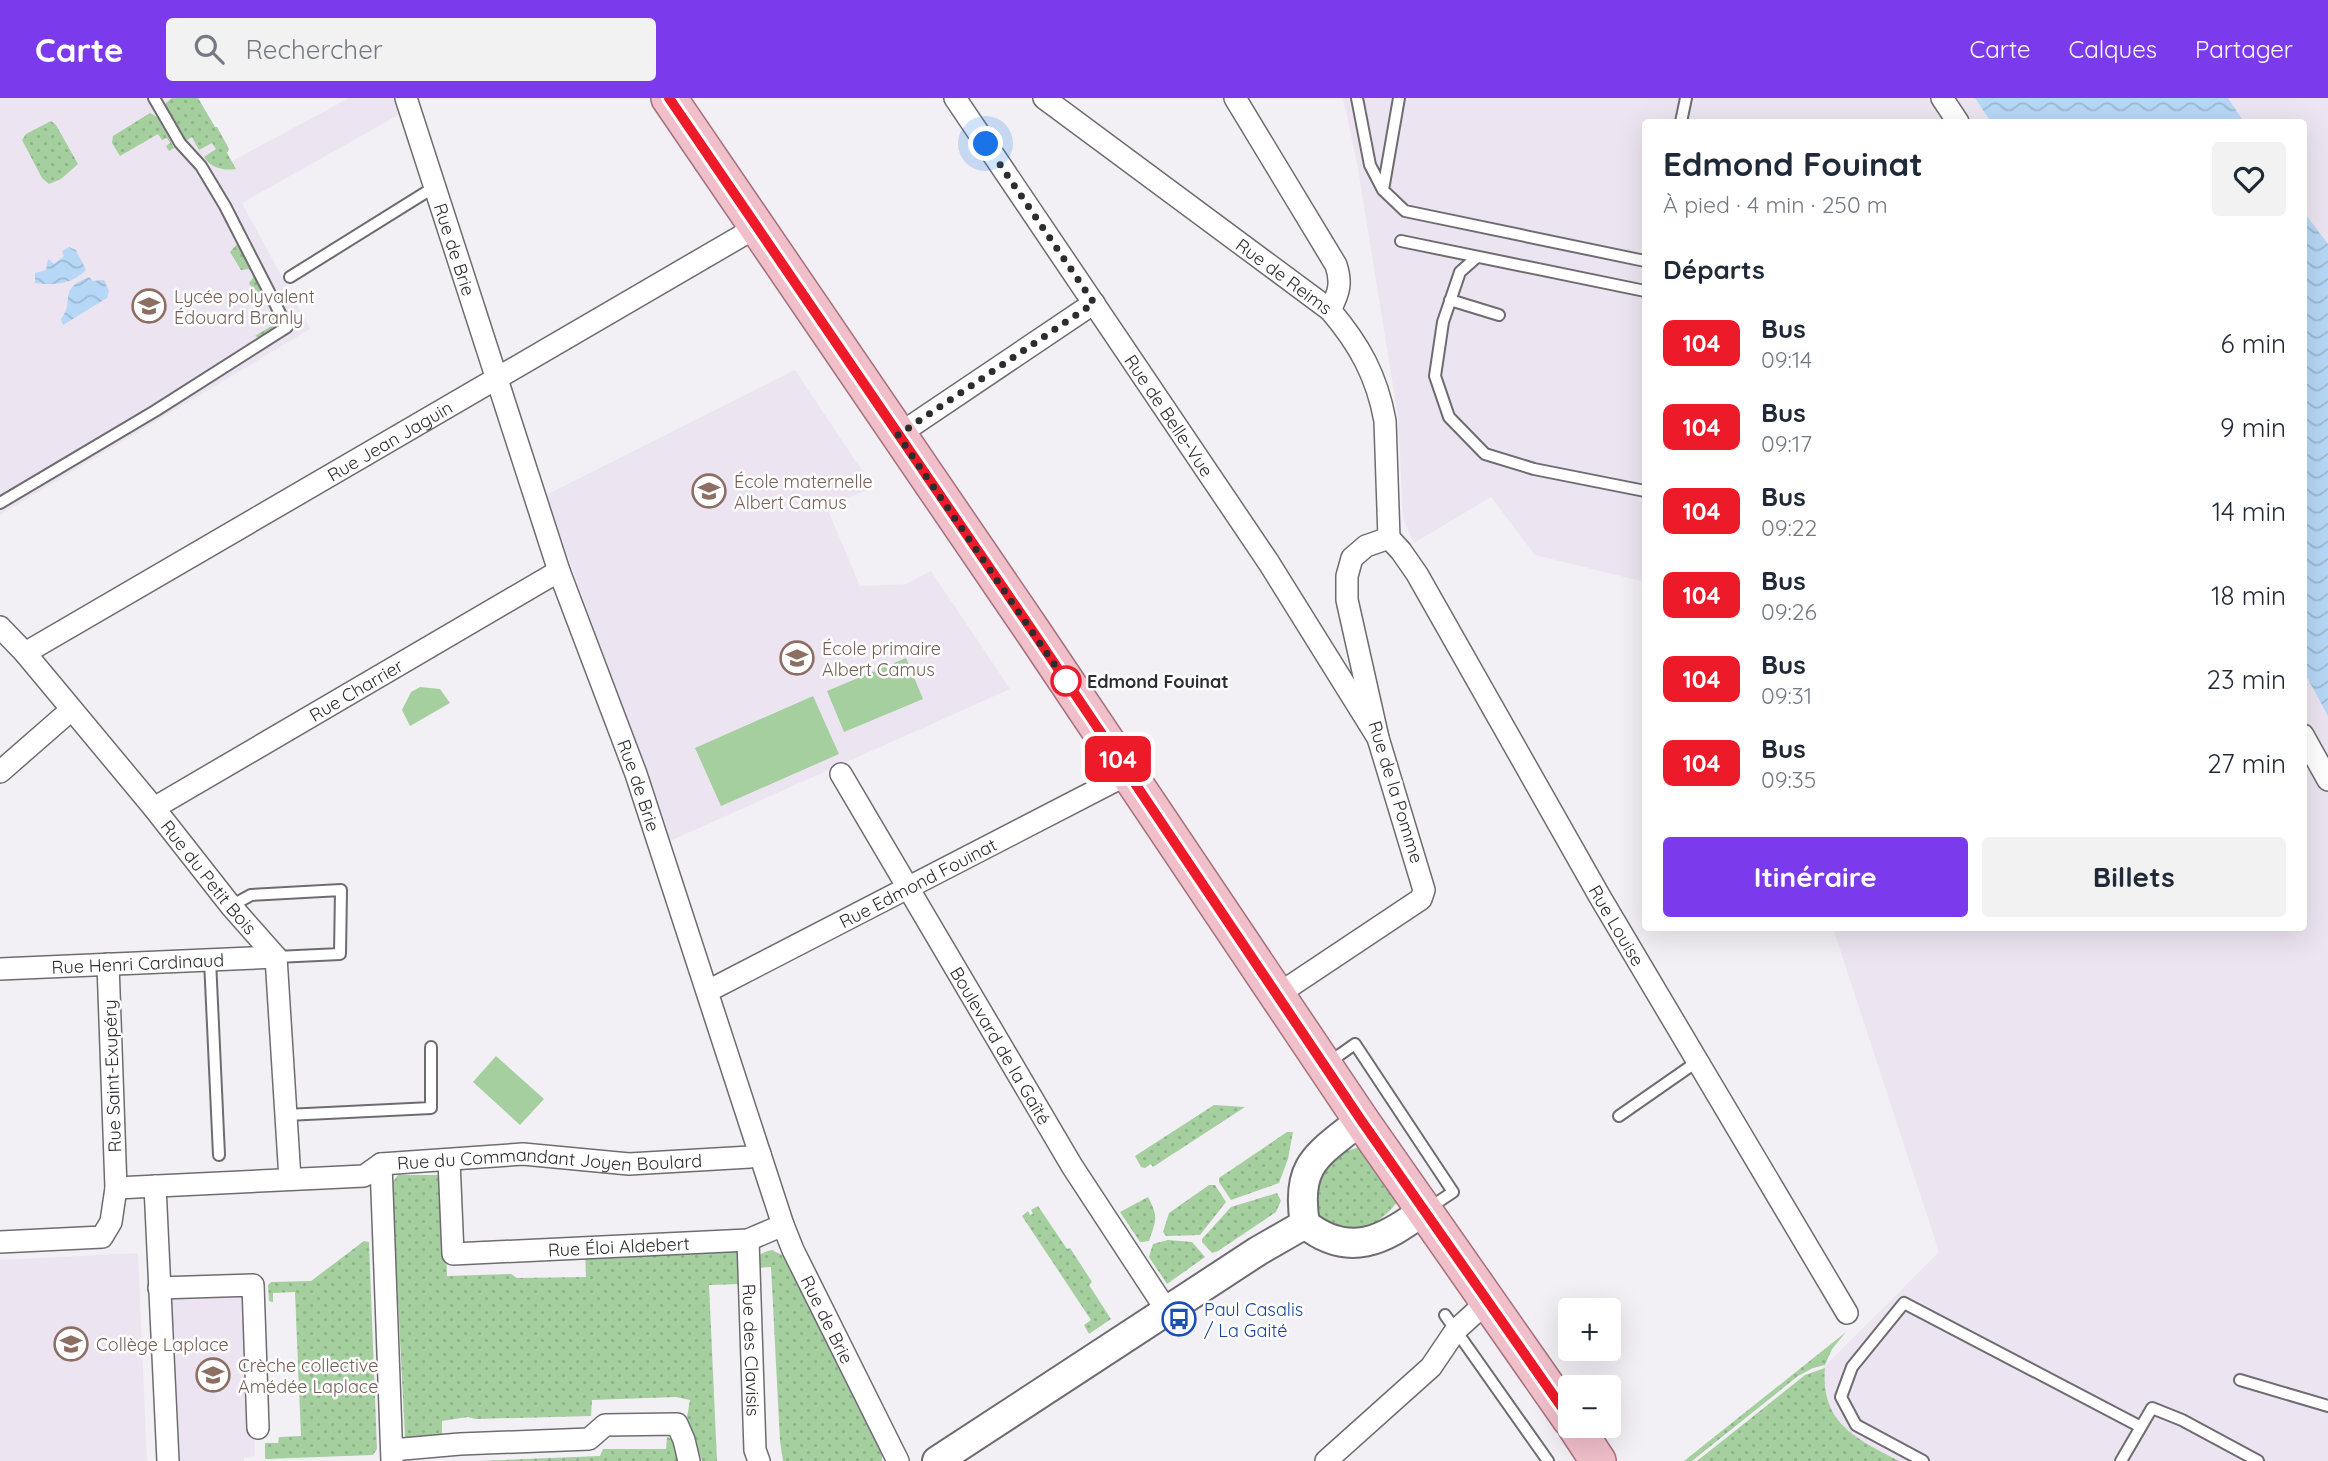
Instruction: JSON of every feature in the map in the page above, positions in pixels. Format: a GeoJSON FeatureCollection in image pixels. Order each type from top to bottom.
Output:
{"type":"FeatureCollection","features":[{"type":"Feature","properties":{"kind":"main road"},"geometry":{"type":"LineString","coordinates":[[669,98],[1324,1066],[1558,1401]]}},
{"type":"Feature","properties":{"kind":"main road"},"geometry":{"type":"LineString","coordinates":[[1583,1438],[1598,1461]]}},
{"type":"Feature","properties":{"kind":"street","name":"Rue de Brie"},"geometry":{"type":"LineString","coordinates":[[406,98],[559,571],[636,774],[783,1224],[793,1250],[898,1461]]}},
{"type":"Feature","properties":{"kind":"street","name":"Rue de Belle-Vue"},"geometry":{"type":"LineString","coordinates":[[955,98],[1269,563],[1378,738]]}},
{"type":"Feature","properties":{"kind":"street","name":"Rue de Reims"},"geometry":{"type":"LineString","coordinates":[[1044,98],[1330,310],[1353,337],[1382,402],[1389,538]]}},
{"type":"Feature","properties":{"kind":"street"},"geometry":{"type":"LineString","coordinates":[[1235,98],[1336,265],[1340,280],[1339,293],[1330,310]]}},
{"type":"Feature","properties":{"kind":"street"},"geometry":{"type":"LineString","coordinates":[[1942,98],[1956,119]]}},
{"type":"Feature","properties":{"kind":"street","name":"Rue Jean Jaguin"},"geometry":{"type":"LineString","coordinates":[[25,653],[755,228]]}},
{"type":"Feature","properties":{"kind":"street"},"geometry":{"type":"LineString","coordinates":[[898,435],[1094,303]]}},
{"type":"Feature","properties":{"kind":"street","name":"Rue de la Pomme"},"geometry":{"type":"LineString","coordinates":[[1277,995],[1421,899],[1424,890],[1378,738],[1347,600],[1347,576],[1352,558],[1366,546],[1389,538]]}},
{"type":"Feature","properties":{"kind":"street","name":"Rue Louise"},"geometry":{"type":"LineString","coordinates":[[1389,538],[1417,574],[1600,897],[1847,1313]]}},
{"type":"Feature","properties":{"kind":"street","name":"Rue Charrier"},"geometry":{"type":"LineString","coordinates":[[153,808],[559,571]]}},
{"type":"Feature","properties":{"kind":"street","name":"Rue du Petit Bois"},"geometry":{"type":"LineString","coordinates":[[0,627],[25,653],[231,906],[276,957]]}},
{"type":"Feature","properties":{"kind":"street"},"geometry":{"type":"LineString","coordinates":[[0,772],[71,710]]}},
{"type":"Feature","properties":{"kind":"street"},"geometry":{"type":"LineString","coordinates":[[2307,742],[2328,780]]}},
{"type":"Feature","properties":{"kind":"street","name":"Boulevard de la Gaîté"},"geometry":{"type":"LineString","coordinates":[[841,774],[1072,1166],[1167,1311]]}},
{"type":"Feature","properties":{"kind":"street","name":"Rue Edmond Fouinat"},"geometry":{"type":"LineString","coordinates":[[708,991],[1128,774]]}},
{"type":"Feature","properties":{"kind":"street"},"geometry":{"type":"LineString","coordinates":[[276,957],[290,1179]]}},
{"type":"Feature","properties":{"kind":"street","name":"Rue Henri Cardinaud"},"geometry":{"type":"LineString","coordinates":[[0,969],[276,957]]}},
{"type":"Feature","properties":{"kind":"street","name":"Rue Saint-Exupéry"},"geometry":{"type":"LineString","coordinates":[[108,964],[116,1188]]}},
{"type":"Feature","properties":{"kind":"street"},"geometry":{"type":"LineString","coordinates":[[1361,1120],[1316,1158],[1305,1176],[1301,1198],[1306,1224],[1317,1233],[1339,1242],[1363,1243],[1394,1233],[1423,1211]]}},
{"type":"Feature","properties":{"kind":"street","name":"Rue du Commandant Joyen Boulard"},"geometry":{"type":"LineString","coordinates":[[116,1188],[364,1176],[381,1164],[523,1154],[629,1164],[750,1157],[760,1154]]}},
{"type":"Feature","properties":{"kind":"street","name":"Rue Éloi Aldebert"},"geometry":{"type":"LineString","coordinates":[[449,1161],[453,1254],[748,1240],[783,1224]]}},
{"type":"Feature","properties":{"kind":"street"},"geometry":{"type":"LineString","coordinates":[[381,1164],[392,1455],[460,1444],[589,1439],[605,1425],[677,1424],[689,1461]]}},
{"type":"Feature","properties":{"kind":"street"},"geometry":{"type":"LineString","coordinates":[[155,1186],[168,1461]]}},
{"type":"Feature","properties":{"kind":"street"},"geometry":{"type":"LineString","coordinates":[[0,1242],[102,1237],[111,1222],[116,1188]]}},
{"type":"Feature","properties":{"kind":"street"},"geometry":{"type":"LineString","coordinates":[[937,1461],[1258,1251],[1306,1224]]}},
{"type":"Feature","properties":{"kind":"street","name":"Rue des Clavisis"},"geometry":{"type":"LineString","coordinates":[[748,1240],[755,1450],[759,1461]]}},
{"type":"Feature","properties":{"kind":"street"},"geometry":{"type":"LineString","coordinates":[[159,1288],[253,1285],[258,1428]]}},
{"type":"Feature","properties":{"kind":"street"},"geometry":{"type":"LineString","coordinates":[[1326,1461],[1430,1367],[1450,1323],[1489,1300]]}},
{"type":"Feature","properties":{"kind":"lane"},"geometry":{"type":"LineString","coordinates":[[0,503],[155,411],[287,327],[225,206],[201,166],[180,143],[154,98]]}},
{"type":"Feature","properties":{"kind":"lane"},"geometry":{"type":"LineString","coordinates":[[1357,98],[1370,165],[1383,190],[1405,211],[1642,260]]}},
{"type":"Feature","properties":{"kind":"lane"},"geometry":{"type":"LineString","coordinates":[[1383,190],[1399,98]]}},
{"type":"Feature","properties":{"kind":"lane"},"geometry":{"type":"LineString","coordinates":[[1682,119],[1686,98]]}},
{"type":"Feature","properties":{"kind":"lane"},"geometry":{"type":"LineString","coordinates":[[290,277],[436,186]]}},
{"type":"Feature","properties":{"kind":"lane"},"geometry":{"type":"LineString","coordinates":[[1401,241],[1642,289]]}},
{"type":"Feature","properties":{"kind":"lane"},"geometry":{"type":"LineString","coordinates":[[1477,257],[1460,272],[1443,322],[1436,376],[1449,417],[1485,454],[1534,469],[1642,490]]}},
{"type":"Feature","properties":{"kind":"lane"},"geometry":{"type":"LineString","coordinates":[[1450,300],[1499,315]]}},
{"type":"Feature","properties":{"kind":"lane"},"geometry":{"type":"LineString","coordinates":[[231,906],[251,895],[341,890],[340,954],[276,957]]}},
{"type":"Feature","properties":{"kind":"lane"},"geometry":{"type":"LineString","coordinates":[[210,960],[219,1155]]}},
{"type":"Feature","properties":{"kind":"lane"},"geometry":{"type":"LineString","coordinates":[[1324,1066],[1355,1044],[1376,1074],[1453,1192],[1423,1211]]}},
{"type":"Feature","properties":{"kind":"lane"},"geometry":{"type":"LineString","coordinates":[[286,1115],[431,1108],[431,1047]]}},
{"type":"Feature","properties":{"kind":"lane"},"geometry":{"type":"LineString","coordinates":[[1619,1116],[1698,1061]]}},
{"type":"Feature","properties":{"kind":"lane"},"geometry":{"type":"LineString","coordinates":[[1923,1461],[1856,1426],[1841,1397],[1852,1367],[1904,1303],[2141,1427]]}},
{"type":"Feature","properties":{"kind":"lane"},"geometry":{"type":"LineString","coordinates":[[1450,1323],[1548,1461]]}},
{"type":"Feature","properties":{"kind":"lane"},"geometry":{"type":"LineString","coordinates":[[2240,1380],[2328,1406]]}},
{"type":"Feature","properties":{"kind":"lane"},"geometry":{"type":"LineString","coordinates":[[2121,1461],[2152,1408],[2182,1420],[2258,1461]]}},
{"type":"Feature","properties":{"kind":"shaded area","name":"Lycée polyvalent Édouard Branly"},"geometry":{"type":"Polygon","coordinates":[[[0,98],[198,98],[229,149],[227,153],[232,161],[349,98],[395,98],[402,113],[242,203],[310,329],[0,515],[0,98]]]}},
{"type":"Feature","properties":{"kind":"shaded area"},"geometry":{"type":"Polygon","coordinates":[[[1343,98],[2328,98],[2328,1461],[1867,1461],[1811,1380],[1939,1252],[1834,931],[2307,931],[2307,119],[1642,119],[1642,581],[1535,555],[1491,497],[1414,543],[1403,519],[1398,417],[1357,163],[1343,98]]]}},
{"type":"Feature","properties":{"kind":"shaded area","name":"École primaire Albert Camus"},"geometry":{"type":"Polygon","coordinates":[[[795,370],[873,487],[827,508],[860,586],[906,584],[931,571],[1010,689],[670,841],[546,495],[795,370]]]}},
{"type":"Feature","properties":{"kind":"shaded area","name":"Collège Laplace"},"geometry":{"type":"Polygon","coordinates":[[[138,1253],[147,1461],[0,1461],[0,1260],[138,1253]]]}},
{"type":"Feature","properties":{"kind":"shaded area","name":"Crèche collective Amédée Laplace"},"geometry":{"type":"Polygon","coordinates":[[[249,1292],[255,1456],[244,1458],[244,1461],[177,1461],[171,1293],[249,1292]]]}},
{"type":"Feature","properties":{"kind":"green space"},"geometry":{"type":"Polygon","coordinates":[[[172,98],[198,98],[229,149],[227,153],[236,169],[218,168],[207,161],[204,157],[216,149],[212,143],[199,150],[192,137],[185,141],[166,108],[166,103],[172,98]]]}},
{"type":"Feature","properties":{"kind":"green space"},"geometry":{"type":"Polygon","coordinates":[[[150,113],[157,117],[174,148],[169,151],[166,146],[170,143],[167,138],[162,140],[158,134],[120,156],[112,143],[113,136],[150,113]]]}},
{"type":"Feature","properties":{"kind":"green space"},"geometry":{"type":"Polygon","coordinates":[[[51,121],[56,125],[78,164],[61,179],[49,184],[42,178],[22,140],[26,134],[51,121]]]}},
{"type":"Feature","properties":{"kind":"green space"},"geometry":{"type":"Polygon","coordinates":[[[238,243],[276,307],[277,318],[273,329],[259,338],[255,336],[273,325],[268,315],[272,307],[266,300],[260,301],[249,283],[253,278],[252,272],[248,269],[241,270],[230,252],[238,243]]]}},
{"type":"Feature","properties":{"kind":"green space"},"geometry":{"type":"Polygon","coordinates":[[[906,658],[923,699],[844,732],[827,691],[906,658]]]}},
{"type":"Feature","properties":{"kind":"green space"},"geometry":{"type":"Polygon","coordinates":[[[420,687],[440,689],[450,703],[410,726],[402,710],[411,692],[420,687]]]}},
{"type":"Feature","properties":{"kind":"green space"},"geometry":{"type":"Polygon","coordinates":[[[813,696],[839,754],[721,806],[695,748],[813,696]]]}},
{"type":"Feature","properties":{"kind":"green space"},"geometry":{"type":"Polygon","coordinates":[[[496,1056],[544,1099],[520,1125],[473,1082],[496,1056]]]}},
{"type":"Feature","properties":{"kind":"green space"},"geometry":{"type":"Polygon","coordinates":[[[1214,1105],[1245,1107],[1153,1167],[1151,1164],[1145,1168],[1141,1167],[1135,1156],[1214,1105]]]}},
{"type":"Feature","properties":{"kind":"green space"},"geometry":{"type":"Polygon","coordinates":[[[1287,1132],[1293,1132],[1288,1159],[1279,1183],[1231,1200],[1219,1178],[1287,1132]]]}},
{"type":"Feature","properties":{"kind":"green space"},"geometry":{"type":"Polygon","coordinates":[[[1359,1147],[1398,1201],[1378,1221],[1357,1229],[1346,1229],[1323,1218],[1312,1208],[1320,1170],[1347,1151],[1359,1147]]]}},
{"type":"Feature","properties":{"kind":"green space"},"geometry":{"type":"Polygon","coordinates":[[[398,1175],[444,1175],[447,1276],[511,1274],[517,1278],[586,1277],[585,1252],[736,1249],[740,1254],[742,1284],[709,1285],[717,1461],[702,1461],[687,1417],[690,1400],[676,1397],[592,1400],[591,1416],[468,1417],[442,1421],[442,1439],[409,1440],[405,1437],[392,1183],[398,1175]]]}},
{"type":"Feature","properties":{"kind":"green space"},"geometry":{"type":"Polygon","coordinates":[[[1209,1185],[1215,1185],[1226,1202],[1200,1235],[1166,1236],[1163,1232],[1169,1213],[1209,1185]]]}},
{"type":"Feature","properties":{"kind":"green space"},"geometry":{"type":"Polygon","coordinates":[[[1277,1193],[1281,1201],[1276,1212],[1218,1251],[1212,1253],[1202,1242],[1231,1207],[1277,1193]]]}},
{"type":"Feature","properties":{"kind":"green space"},"geometry":{"type":"Polygon","coordinates":[[[1148,1197],[1154,1210],[1155,1223],[1149,1241],[1140,1242],[1120,1212],[1148,1197]]]}},
{"type":"Feature","properties":{"kind":"green space"},"geometry":{"type":"Polygon","coordinates":[[[1038,1206],[1092,1282],[1089,1285],[1111,1319],[1089,1334],[1084,1325],[1091,1320],[1022,1216],[1028,1211],[1030,1215],[1033,1214],[1031,1210],[1038,1206]]]}},
{"type":"Feature","properties":{"kind":"green space"},"geometry":{"type":"Polygon","coordinates":[[[1168,1240],[1192,1242],[1205,1257],[1167,1284],[1149,1257],[1153,1244],[1168,1240]]]}},
{"type":"Feature","properties":{"kind":"green space"},"geometry":{"type":"Polygon","coordinates":[[[364,1241],[369,1242],[377,1449],[373,1455],[265,1459],[265,1443],[278,1443],[279,1437],[301,1436],[295,1292],[273,1293],[273,1302],[269,1301],[268,1285],[271,1282],[311,1281],[364,1241]]]}},
{"type":"Feature","properties":{"kind":"green space"},"geometry":{"type":"Polygon","coordinates":[[[772,1250],[784,1256],[882,1451],[882,1461],[783,1461],[771,1267],[756,1268],[760,1255],[772,1250]]]}},
{"type":"Feature","properties":{"kind":"green space"},"geometry":{"type":"Polygon","coordinates":[[[1846,1332],[1832,1349],[1825,1365],[1798,1376],[1692,1461],[1684,1461],[1846,1332]]]}},
{"type":"Feature","properties":{"kind":"green space"},"geometry":{"type":"Polygon","coordinates":[[[1825,1368],[1825,1387],[1835,1416],[1856,1436],[1899,1461],[1697,1461],[1805,1375],[1825,1368]]]}},
{"type":"Feature","properties":{"kind":"green space"},"geometry":{"type":"Polygon","coordinates":[[[667,1437],[674,1440],[683,1461],[478,1461],[600,1456],[603,1449],[666,1449],[667,1437]]]}},
{"type":"Feature","properties":{"kind":"water"},"geometry":{"type":"Polygon","coordinates":[[[1975,98],[2228,98],[2242,119],[1989,119],[1975,98]]]}},
{"type":"Feature","properties":{"kind":"water"},"geometry":{"type":"Polygon","coordinates":[[[2307,216],[2328,244],[2328,716],[2307,677],[2307,216]]]}},
{"type":"Feature","properties":{"kind":"water"},"geometry":{"type":"Polygon","coordinates":[[[69,247],[76,250],[86,270],[75,279],[62,283],[35,283],[35,273],[46,270],[48,259],[54,264],[64,256],[62,251],[69,247]]]}},
{"type":"Feature","properties":{"kind":"water"},"geometry":{"type":"Polygon","coordinates":[[[89,277],[93,281],[104,280],[109,291],[107,298],[63,325],[61,319],[70,291],[73,286],[89,277]]]}},
{"type":"Feature","properties":{"kind":"bus line","name":"104"},"geometry":{"type":"LineString","coordinates":[[669,98],[755,228],[1034,633],[1423,1211],[1489,1300],[1558,1401]]}},
{"type":"Feature","properties":{"kind":"place","name":"Lycée polyvalent Édouard Branly"},"geometry":{"type":"Point","coordinates":[149,306]}},
{"type":"Feature","properties":{"kind":"place","name":"École maternelle Albert Camus"},"geometry":{"type":"Point","coordinates":[709,491]}},
{"type":"Feature","properties":{"kind":"place","name":"École primaire Albert Camus"},"geometry":{"type":"Point","coordinates":[797,658]}},
{"type":"Feature","properties":{"kind":"place","name":"Edmond Fouinat"},"geometry":{"type":"Point","coordinates":[1066,681]}},
{"type":"Feature","properties":{"kind":"place","name":"Paul Casalis / La Gaité"},"geometry":{"type":"Point","coordinates":[1179,1319]}},
{"type":"Feature","properties":{"kind":"place","name":"Collège Laplace"},"geometry":{"type":"Point","coordinates":[71,1344]}},
{"type":"Feature","properties":{"kind":"place","name":"Crèche collective Amédée Laplace"},"geometry":{"type":"Point","coordinates":[213,1375]}},
{"type":"Feature","properties":{"kind":"route"},"geometry":{"type":"LineString","coordinates":[[986,144],[1094,303],[898,435],[1069,686],[1066,681]]}}]}
